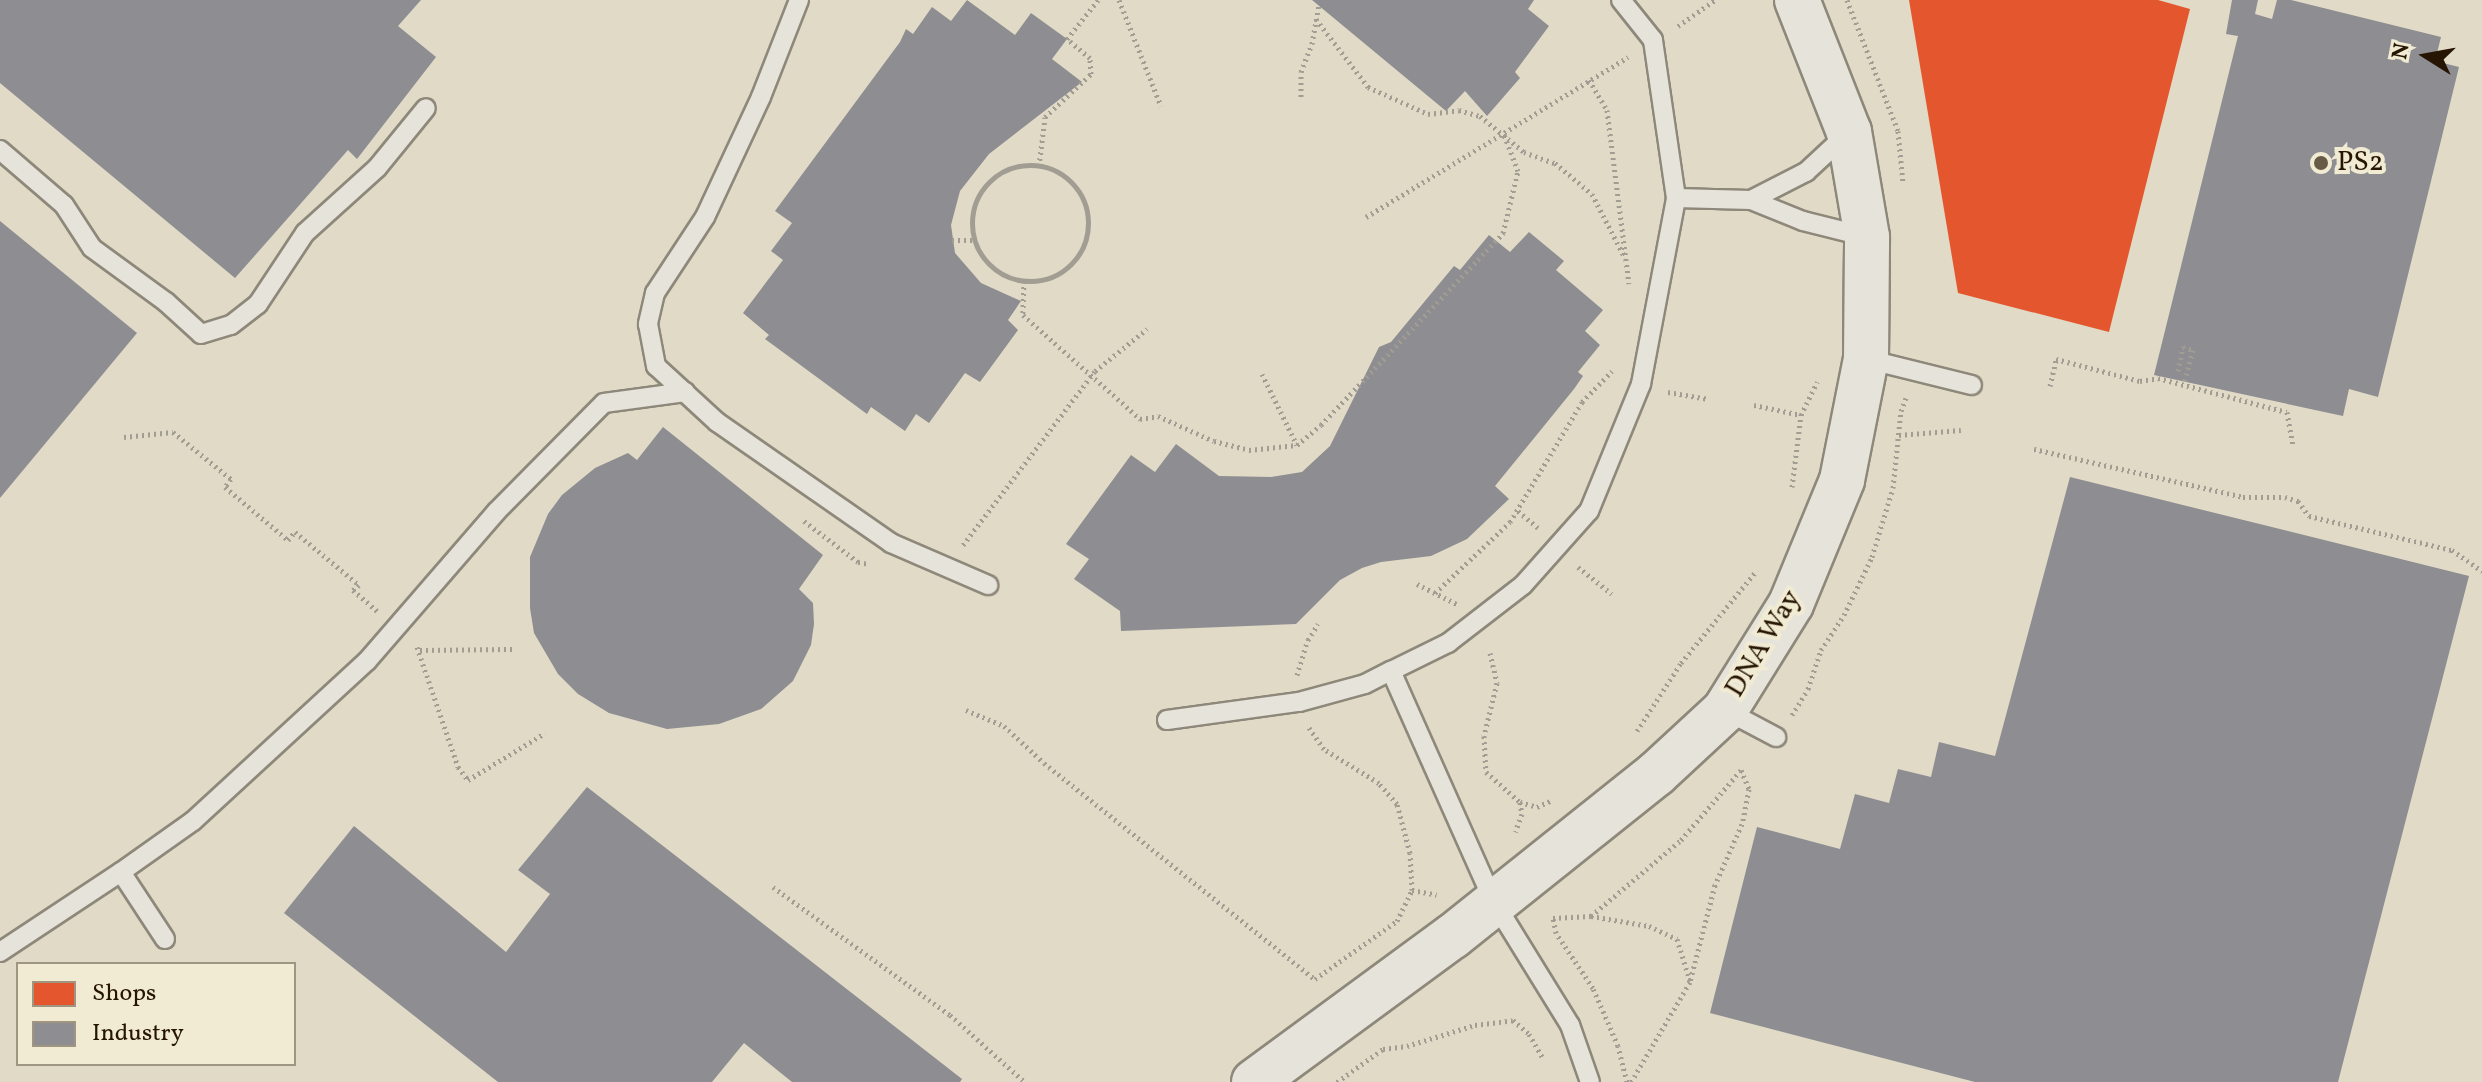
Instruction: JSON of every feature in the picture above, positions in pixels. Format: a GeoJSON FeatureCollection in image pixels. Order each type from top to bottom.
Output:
{"type":"FeatureCollection","features":[{"type":"Feature","properties":{"kind":"main road","name":"DNA Way"},"geometry":{"type":"LineString","coordinates":[[1254,1082],[1494,902],[1656,774],[1725,710],[1791,604],[1842,480],[1866,359],[1867,237],[1849,132],[1797,0]]}},
{"type":"Feature","properties":{"kind":"lane"},"geometry":{"type":"LineString","coordinates":[[799,0],[761,97],[705,217],[655,293],[648,324],[656,366],[717,422],[891,543],[988,585]]}},
{"type":"Feature","properties":{"kind":"lane"},"geometry":{"type":"LineString","coordinates":[[1167,720],[1299,702],[1365,684],[1448,643],[1523,585],[1589,511],[1641,384],[1676,198],[1653,40],[1621,0]]}},
{"type":"Feature","properties":{"kind":"lane"},"geometry":{"type":"LineString","coordinates":[[0,150],[64,205],[92,248],[166,302],[201,334],[231,325],[258,304],[305,233],[377,168],[426,108]]}},
{"type":"Feature","properties":{"kind":"lane"},"geometry":{"type":"LineString","coordinates":[[1751,200],[1806,172],[1849,132]]}},
{"type":"Feature","properties":{"kind":"lane"},"geometry":{"type":"LineString","coordinates":[[1676,198],[1751,200],[1803,221],[1867,237]]}},
{"type":"Feature","properties":{"kind":"lane"},"geometry":{"type":"LineString","coordinates":[[1866,359],[1972,385]]}},
{"type":"Feature","properties":{"kind":"lane"},"geometry":{"type":"LineString","coordinates":[[0,952],[193,821],[367,661],[496,512],[604,403],[685,392]]}},
{"type":"Feature","properties":{"kind":"lane"},"geometry":{"type":"LineString","coordinates":[[1391,671],[1494,902],[1570,1025],[1590,1082]]}},
{"type":"Feature","properties":{"kind":"lane"},"geometry":{"type":"LineString","coordinates":[[1725,710],[1776,737]]}},
{"type":"Feature","properties":{"kind":"lane"},"geometry":{"type":"LineString","coordinates":[[121,872],[165,939]]}},
{"type":"Feature","properties":{"kind":"path"},"geometry":{"type":"LineString","coordinates":[[1039,166],[1045,117],[1091,74],[1090,58],[1067,39],[1098,0]]}},
{"type":"Feature","properties":{"kind":"path"},"geometry":{"type":"LineString","coordinates":[[1119,0],[1161,106]]}},
{"type":"Feature","properties":{"kind":"path"},"geometry":{"type":"LineString","coordinates":[[1674,29],[1715,0]]}},
{"type":"Feature","properties":{"kind":"path"},"geometry":{"type":"LineString","coordinates":[[1301,97],[1301,72],[1319,6]]}},
{"type":"Feature","properties":{"kind":"path"},"geometry":{"type":"LineString","coordinates":[[1316,19],[1368,87],[1428,114],[1459,110],[1480,116],[1524,152],[1555,163],[1592,194],[1627,261],[1607,110],[1589,80]]}},
{"type":"Feature","properties":{"kind":"path"},"geometry":{"type":"LineString","coordinates":[[1366,217],[1631,55]]}},
{"type":"Feature","properties":{"kind":"path"},"geometry":{"type":"LineString","coordinates":[[1024,281],[1023,315],[1140,419],[1158,416],[1214,441],[1249,450],[1297,445],[1321,425],[1503,233],[1518,171],[1504,134]]}},
{"type":"Feature","properties":{"kind":"path"},"geometry":{"type":"LineString","coordinates":[[1018,166],[1039,166],[1062,175],[1076,188],[1085,205],[1088,224],[1085,243],[1068,266],[1043,281],[1024,281],[993,268],[974,240],[972,220],[977,201],[987,184],[1018,166]]}},
{"type":"Feature","properties":{"kind":"path"},"geometry":{"type":"LineString","coordinates":[[952,240],[974,240]]}},
{"type":"Feature","properties":{"kind":"path"},"geometry":{"type":"LineString","coordinates":[[963,546],[1092,375],[1147,329]]}},
{"type":"Feature","properties":{"kind":"path"},"geometry":{"type":"LineString","coordinates":[[2178,371],[2183,347],[2193,350],[2184,384]]}},
{"type":"Feature","properties":{"kind":"path"},"geometry":{"type":"LineString","coordinates":[[2050,386],[2056,359],[2140,381],[2158,378],[2184,384],[2287,412],[2293,445]]}},
{"type":"Feature","properties":{"kind":"path"},"geometry":{"type":"LineString","coordinates":[[1435,593],[1510,522],[1582,402],[1611,373]]}},
{"type":"Feature","properties":{"kind":"path"},"geometry":{"type":"LineString","coordinates":[[1262,374],[1297,445]]}},
{"type":"Feature","properties":{"kind":"path"},"geometry":{"type":"LineString","coordinates":[[1668,392],[1708,399]]}},
{"type":"Feature","properties":{"kind":"path"},"geometry":{"type":"LineString","coordinates":[[1791,717],[1808,689],[1821,650],[1844,615],[1872,557],[1893,488],[1907,397]]}},
{"type":"Feature","properties":{"kind":"path"},"geometry":{"type":"LineString","coordinates":[[1754,405],[1801,415],[1788,502]]}},
{"type":"Feature","properties":{"kind":"path"},"geometry":{"type":"LineString","coordinates":[[1899,435],[1961,430]]}},
{"type":"Feature","properties":{"kind":"path"},"geometry":{"type":"LineString","coordinates":[[124,437],[173,432],[231,479],[225,487],[288,540],[295,532],[359,585],[353,590],[378,612]]}},
{"type":"Feature","properties":{"kind":"path"},"geometry":{"type":"LineString","coordinates":[[2034,449],[2243,497],[2285,497],[2298,501],[2309,516],[2452,550],[2482,571]]}},
{"type":"Feature","properties":{"kind":"path"},"geometry":{"type":"LineString","coordinates":[[1518,510],[1544,534]]}},
{"type":"Feature","properties":{"kind":"path"},"geometry":{"type":"LineString","coordinates":[[1577,566],[1612,594]]}},
{"type":"Feature","properties":{"kind":"path"},"geometry":{"type":"LineString","coordinates":[[1635,734],[1681,663],[1759,567]]}},
{"type":"Feature","properties":{"kind":"path"},"geometry":{"type":"LineString","coordinates":[[1417,584],[1457,604]]}},
{"type":"Feature","properties":{"kind":"path"},"geometry":{"type":"LineString","coordinates":[[1297,676],[1308,640],[1318,624]]}},
{"type":"Feature","properties":{"kind":"path"},"geometry":{"type":"LineString","coordinates":[[514,649],[420,650],[427,685],[458,767],[468,780],[545,733]]}},
{"type":"Feature","properties":{"kind":"path"},"geometry":{"type":"LineString","coordinates":[[1490,653],[1497,683],[1484,736],[1486,772],[1520,802],[1537,807],[1560,798]]}},
{"type":"Feature","properties":{"kind":"path"},"geometry":{"type":"LineString","coordinates":[[966,710],[1004,726],[1056,772],[1315,979],[1397,921],[1412,890],[1410,853],[1397,804],[1379,783],[1324,749],[1306,722]]}},
{"type":"Feature","properties":{"kind":"path"},"geometry":{"type":"LineString","coordinates":[[1591,916],[1681,840],[1741,770],[1749,789],[1742,824],[1715,885],[1690,982],[1629,1082]]}},
{"type":"Feature","properties":{"kind":"path"},"geometry":{"type":"LineString","coordinates":[[1515,833],[1522,814],[1520,802]]}},
{"type":"Feature","properties":{"kind":"path"},"geometry":{"type":"LineString","coordinates":[[773,887],[950,1015],[1025,1082]]}},
{"type":"Feature","properties":{"kind":"path"},"geometry":{"type":"LineString","coordinates":[[1412,890],[1437,895]]}},
{"type":"Feature","properties":{"kind":"path"},"geometry":{"type":"LineString","coordinates":[[1629,1082],[1618,1046],[1593,988],[1556,933],[1553,918],[1591,916],[1649,926],[1677,939],[1690,982]]}},
{"type":"Feature","properties":{"kind":"path"},"geometry":{"type":"LineString","coordinates":[[1337,1082],[1383,1049],[1407,1046],[1475,1025],[1513,1020],[1529,1034],[1543,1058]]}},
{"type":"Feature","properties":{"kind":"building: Shops"},"geometry":{"type":"Polygon","coordinates":[[[1909,0],[2158,0],[2190,9],[2109,332],[1958,293],[1909,0]]]}},
{"type":"Feature","properties":{"kind":"building: Industry"},"geometry":{"type":"Polygon","coordinates":[[[0,0],[421,0],[398,26],[436,57],[357,159],[348,150],[235,278],[0,83],[0,0]]]}},
{"type":"Feature","properties":{"kind":"building: Industry"},"geometry":{"type":"Polygon","coordinates":[[[967,0],[1015,35],[1031,13],[1067,39],[1052,59],[1082,82],[989,154],[960,191],[951,225],[955,253],[981,283],[1021,301],[1008,320],[1018,330],[980,382],[965,373],[929,423],[916,414],[905,431],[871,407],[867,414],[765,339],[769,335],[743,313],[783,260],[771,251],[792,223],[775,211],[900,42],[906,29],[913,34],[932,7],[951,21],[967,0]]]}},
{"type":"Feature","properties":{"kind":"building: Industry"},"geometry":{"type":"Polygon","coordinates":[[[1312,0],[1534,0],[1528,9],[1549,26],[1515,72],[1520,78],[1487,116],[1465,91],[1446,111],[1312,0]]]}},
{"type":"Feature","properties":{"kind":"building: Industry","name":"PS2"},"geometry":{"type":"Polygon","coordinates":[[[2232,0],[2258,0],[2255,14],[2272,19],[2277,0],[2291,0],[2441,37],[2435,61],[2459,67],[2378,397],[2349,389],[2343,416],[2154,375],[2238,36],[2226,34],[2232,0]]]}},
{"type":"Feature","properties":{"kind":"building: Industry"},"geometry":{"type":"Polygon","coordinates":[[[0,221],[137,333],[0,498],[0,221]]]}},
{"type":"Feature","properties":{"kind":"building: Industry"},"geometry":{"type":"Polygon","coordinates":[[[1529,232],[1564,261],[1556,270],[1603,310],[1585,331],[1600,345],[1578,372],[1583,376],[1574,389],[1495,486],[1509,499],[1467,539],[1431,556],[1381,562],[1362,568],[1340,580],[1296,624],[1121,631],[1120,611],[1074,579],[1089,559],[1066,544],[1131,455],[1155,472],[1176,444],[1219,476],[1271,477],[1302,472],[1330,446],[1379,347],[1391,342],[1454,266],[1460,270],[1489,235],[1510,252],[1529,232]]]}},
{"type":"Feature","properties":{"kind":"building: Industry"},"geometry":{"type":"Polygon","coordinates":[[[663,427],[823,555],[799,589],[813,603],[814,624],[811,645],[793,681],[761,709],[719,724],[667,729],[609,713],[578,694],[558,674],[534,633],[530,608],[530,557],[548,514],[562,495],[595,468],[628,453],[637,460],[663,427]]]}},
{"type":"Feature","properties":{"kind":"building: Industry"},"geometry":{"type":"Polygon","coordinates":[[[2070,477],[2469,576],[2338,1082],[1975,1082],[1710,1013],[1757,827],[1840,849],[1855,794],[1889,803],[1898,769],[1931,777],[1939,742],[1995,756],[2070,477]]]}},
{"type":"Feature","properties":{"kind":"building: Industry"},"geometry":{"type":"Polygon","coordinates":[[[587,787],[962,1079],[960,1082],[792,1082],[744,1043],[712,1082],[498,1082],[284,913],[354,826],[506,952],[550,894],[518,870],[587,787]]]}},
{"type":"Feature","properties":{"kind":"place","name":"PS2"},"geometry":{"type":"Point","coordinates":[2321,163]}}]}
